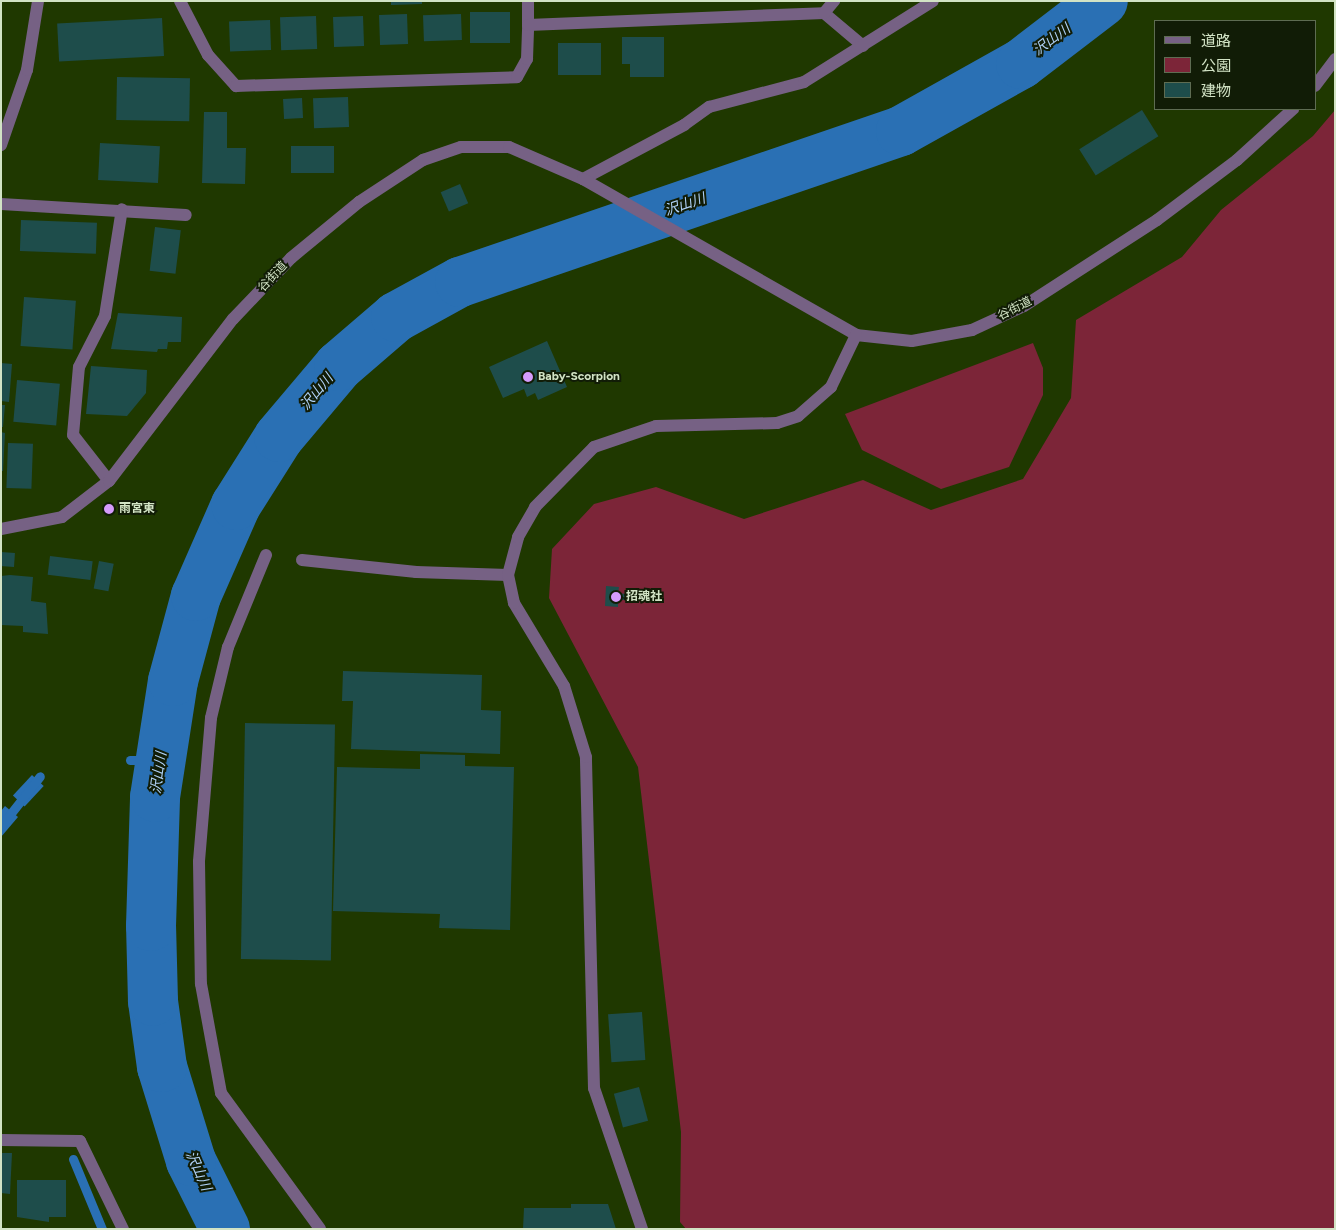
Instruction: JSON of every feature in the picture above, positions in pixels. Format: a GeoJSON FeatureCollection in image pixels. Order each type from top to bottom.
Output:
{"type":"FeatureCollection","features":[{"type":"Feature","properties":{"kind":"street"},"geometry":{"type":"LineString","coordinates":[[1,145],[27,70],[38,1]]}},
{"type":"Feature","properties":{"kind":"street"},"geometry":{"type":"LineString","coordinates":[[180,1],[208,55],[236,86],[517,77],[527,59],[528,1]]}},
{"type":"Feature","properties":{"kind":"street"},"geometry":{"type":"LineString","coordinates":[[824,13],[834,1]]}},
{"type":"Feature","properties":{"kind":"street"},"geometry":{"type":"LineString","coordinates":[[583,179],[684,125],[709,107],[804,82],[934,1]]}},
{"type":"Feature","properties":{"kind":"street"},"geometry":{"type":"LineString","coordinates":[[528,25],[824,13],[863,46]]}},
{"type":"Feature","properties":{"kind":"street"},"geometry":{"type":"LineString","coordinates":[[1316,85],[1335,59]]}},
{"type":"Feature","properties":{"kind":"street","name":"谷街道"},"geometry":{"type":"LineString","coordinates":[[1,529],[62,517],[109,481],[233,320],[291,258],[359,202],[423,160],[461,147],[509,148],[583,179],[856,335],[912,341],[972,330],[1024,306],[1157,220],[1237,160],[1292,110]]}},
{"type":"Feature","properties":{"kind":"street"},"geometry":{"type":"LineString","coordinates":[[1,204],[122,209],[186,215]]}},
{"type":"Feature","properties":{"kind":"street"},"geometry":{"type":"LineString","coordinates":[[109,481],[74,435],[79,367],[105,316],[122,209]]}},
{"type":"Feature","properties":{"kind":"street"},"geometry":{"type":"LineString","coordinates":[[642,1229],[594,1088],[586,757],[564,686],[514,604],[508,575],[518,537],[535,507],[594,447],[656,426],[778,423],[798,416],[831,386],[856,335]]}},
{"type":"Feature","properties":{"kind":"street"},"geometry":{"type":"LineString","coordinates":[[266,555],[228,647],[211,718],[200,862],[202,984],[221,1093],[320,1229]]}},
{"type":"Feature","properties":{"kind":"street"},"geometry":{"type":"LineString","coordinates":[[302,560],[416,572],[508,575]]}},
{"type":"Feature","properties":{"kind":"street"},"geometry":{"type":"LineString","coordinates":[[1,1140],[80,1140],[123,1229]]}},
{"type":"Feature","properties":{"kind":"green space"},"geometry":{"type":"Polygon","coordinates":[[[1335,110],[1335,1229],[686,1229],[680,1222],[681,1132],[638,767],[549,598],[552,549],[594,504],[656,487],[744,519],[863,480],[931,510],[1023,479],[1071,398],[1076,320],[1182,257],[1221,210],[1313,136],[1335,110]]]}},
{"type":"Feature","properties":{"kind":"green space"},"geometry":{"type":"Polygon","coordinates":[[[1033,343],[1043,368],[1043,395],[1009,467],[941,489],[862,450],[845,414],[1033,343]]]}},
{"type":"Feature","properties":{"kind":"water"},"geometry":{"type":"Polygon","coordinates":[[[32,775],[44,786],[25,806],[13,795],[32,775]]]}},
{"type":"Feature","properties":{"kind":"water"},"geometry":{"type":"Polygon","coordinates":[[[5,806],[18,817],[1,837],[1,811],[5,806]]]}},
{"type":"Feature","properties":{"kind":"building"},"geometry":{"type":"Polygon","coordinates":[[[391,1],[422,1],[422,4],[391,5],[391,1]]]}},
{"type":"Feature","properties":{"kind":"building"},"geometry":{"type":"Polygon","coordinates":[[[470,12],[510,12],[510,43],[470,43],[470,12]]]}},
{"type":"Feature","properties":{"kind":"building"},"geometry":{"type":"Polygon","coordinates":[[[407,14],[408,44],[380,45],[379,15],[407,14]]]}},
{"type":"Feature","properties":{"kind":"building"},"geometry":{"type":"Polygon","coordinates":[[[461,14],[462,40],[424,41],[423,15],[461,14]]]}},
{"type":"Feature","properties":{"kind":"building"},"geometry":{"type":"Polygon","coordinates":[[[316,16],[317,49],[281,50],[280,17],[316,16]]]}},
{"type":"Feature","properties":{"kind":"building"},"geometry":{"type":"Polygon","coordinates":[[[363,16],[364,46],[334,47],[333,17],[363,16]]]}},
{"type":"Feature","properties":{"kind":"building"},"geometry":{"type":"Polygon","coordinates":[[[162,18],[164,56],[59,61],[57,23],[162,18]]]}},
{"type":"Feature","properties":{"kind":"building"},"geometry":{"type":"Polygon","coordinates":[[[270,20],[271,50],[230,51],[229,21],[270,20]]]}},
{"type":"Feature","properties":{"kind":"building"},"geometry":{"type":"Polygon","coordinates":[[[622,37],[664,37],[664,77],[630,77],[630,64],[622,64],[622,37]]]}},
{"type":"Feature","properties":{"kind":"building"},"geometry":{"type":"Polygon","coordinates":[[[558,43],[601,43],[601,75],[558,75],[558,43]]]}},
{"type":"Feature","properties":{"kind":"building"},"geometry":{"type":"Polygon","coordinates":[[[117,77],[190,78],[189,121],[116,120],[117,77]]]}},
{"type":"Feature","properties":{"kind":"building"},"geometry":{"type":"Polygon","coordinates":[[[348,97],[349,127],[314,128],[313,98],[348,97]]]}},
{"type":"Feature","properties":{"kind":"building"},"geometry":{"type":"Polygon","coordinates":[[[302,98],[303,118],[284,119],[283,99],[302,98]]]}},
{"type":"Feature","properties":{"kind":"building"},"geometry":{"type":"Polygon","coordinates":[[[1142,110],[1158,136],[1096,176],[1079,149],[1142,110]]]}},
{"type":"Feature","properties":{"kind":"building"},"geometry":{"type":"Polygon","coordinates":[[[204,112],[227,112],[227,148],[246,148],[245,184],[202,183],[204,112]]]}},
{"type":"Feature","properties":{"kind":"building"},"geometry":{"type":"Polygon","coordinates":[[[100,143],[160,146],[158,183],[98,180],[100,143]]]}},
{"type":"Feature","properties":{"kind":"building"},"geometry":{"type":"Polygon","coordinates":[[[291,146],[334,146],[334,173],[291,173],[291,146]]]}},
{"type":"Feature","properties":{"kind":"building"},"geometry":{"type":"Polygon","coordinates":[[[460,184],[468,203],[449,212],[441,192],[460,184]]]}},
{"type":"Feature","properties":{"kind":"building"},"geometry":{"type":"Polygon","coordinates":[[[21,220],[97,223],[96,254],[20,251],[21,220]]]}},
{"type":"Feature","properties":{"kind":"building"},"geometry":{"type":"Polygon","coordinates":[[[155,227],[181,230],[175,274],[150,271],[155,227]]]}},
{"type":"Feature","properties":{"kind":"building"},"geometry":{"type":"Polygon","coordinates":[[[24,297],[76,301],[72,350],[21,346],[24,297]]]}},
{"type":"Feature","properties":{"kind":"building"},"geometry":{"type":"Polygon","coordinates":[[[118,313],[182,317],[181,342],[168,342],[167,349],[158,349],[157,352],[111,349],[118,313]]]}},
{"type":"Feature","properties":{"kind":"building","name":"Baby-Scorpion"},"geometry":{"type":"Polygon","coordinates":[[[547,341],[567,387],[538,400],[535,393],[527,397],[524,389],[503,398],[489,367],[547,341]]]}},
{"type":"Feature","properties":{"kind":"building"},"geometry":{"type":"Polygon","coordinates":[[[1,363],[12,364],[9,402],[1,401],[1,363]]]}},
{"type":"Feature","properties":{"kind":"building"},"geometry":{"type":"Polygon","coordinates":[[[91,366],[147,370],[146,393],[127,416],[86,414],[91,366]]]}},
{"type":"Feature","properties":{"kind":"building"},"geometry":{"type":"Polygon","coordinates":[[[17,380],[60,384],[56,426],[13,422],[17,380]]]}},
{"type":"Feature","properties":{"kind":"building"},"geometry":{"type":"Polygon","coordinates":[[[1,405],[5,405],[3,427],[1,427],[1,405]]]}},
{"type":"Feature","properties":{"kind":"building"},"geometry":{"type":"Polygon","coordinates":[[[1,432],[5,433],[3,471],[1,471],[1,432]]]}},
{"type":"Feature","properties":{"kind":"building"},"geometry":{"type":"Polygon","coordinates":[[[8,443],[33,444],[31,489],[6,488],[8,443]]]}},
{"type":"Feature","properties":{"kind":"building"},"geometry":{"type":"Polygon","coordinates":[[[1,552],[15,553],[14,567],[1,566],[1,552]]]}},
{"type":"Feature","properties":{"kind":"building"},"geometry":{"type":"Polygon","coordinates":[[[50,556],[93,561],[90,580],[48,575],[50,556]]]}},
{"type":"Feature","properties":{"kind":"building"},"geometry":{"type":"Polygon","coordinates":[[[99,561],[114,564],[108,591],[94,588],[99,561]]]}},
{"type":"Feature","properties":{"kind":"building"},"geometry":{"type":"Polygon","coordinates":[[[1,576],[33,577],[31,601],[46,603],[48,634],[23,632],[23,626],[1,625],[1,576]]]}},
{"type":"Feature","properties":{"kind":"building","name":"招魂社"},"geometry":{"type":"Polygon","coordinates":[[[606,586],[619,587],[618,593],[626,594],[626,600],[618,600],[618,607],[605,606],[606,586]]]}},
{"type":"Feature","properties":{"kind":"building"},"geometry":{"type":"Polygon","coordinates":[[[343,671],[482,675],[481,710],[501,711],[500,754],[351,749],[353,701],[342,701],[343,671]]]}},
{"type":"Feature","properties":{"kind":"building"},"geometry":{"type":"Polygon","coordinates":[[[245,723],[335,725],[331,961],[241,959],[245,723]]]}},
{"type":"Feature","properties":{"kind":"building"},"geometry":{"type":"Polygon","coordinates":[[[420,754],[465,755],[465,766],[514,767],[510,930],[439,928],[440,914],[333,911],[337,767],[420,769],[420,754]]]}},
{"type":"Feature","properties":{"kind":"building"},"geometry":{"type":"Polygon","coordinates":[[[642,1012],[645,1060],[611,1062],[608,1014],[642,1012]]]}},
{"type":"Feature","properties":{"kind":"building"},"geometry":{"type":"Polygon","coordinates":[[[639,1087],[648,1121],[623,1128],[614,1094],[639,1087]]]}},
{"type":"Feature","properties":{"kind":"building"},"geometry":{"type":"Polygon","coordinates":[[[1,1153],[12,1153],[10,1194],[1,1193],[1,1153]]]}},
{"type":"Feature","properties":{"kind":"building"},"geometry":{"type":"Polygon","coordinates":[[[17,1180],[66,1180],[66,1217],[49,1217],[49,1222],[17,1217],[17,1180]]]}},
{"type":"Feature","properties":{"kind":"building"},"geometry":{"type":"Polygon","coordinates":[[[571,1204],[608,1204],[616,1229],[523,1229],[524,1208],[571,1208],[571,1204]]]}},
{"type":"Feature","properties":{"kind":"waterway","name":"沢山川"},"geometry":{"type":"LineString","coordinates":[[225,1229],[191,1161],[162,1067],[153,1001],[151,926],[155,797],[173,681],[196,596],[236,505],[279,437],[339,366],[396,317],[460,282],[901,131],[1021,64],[1103,1]]}},
{"type":"Feature","properties":{"kind":"waterway"},"geometry":{"type":"LineString","coordinates":[[130,760],[159,760]]}},
{"type":"Feature","properties":{"kind":"waterway"},"geometry":{"type":"LineString","coordinates":[[1,826],[40,776]]}},
{"type":"Feature","properties":{"kind":"waterway"},"geometry":{"type":"LineString","coordinates":[[73,1159],[102,1229]]}},
{"type":"Feature","properties":{"kind":"place","name":"Baby-Scorpion"},"geometry":{"type":"Point","coordinates":[528,377]}},
{"type":"Feature","properties":{"kind":"place","name":"雨宮東"},"geometry":{"type":"Point","coordinates":[109,509]}},
{"type":"Feature","properties":{"kind":"place","name":"招魂社"},"geometry":{"type":"Point","coordinates":[616,597]}}]}
